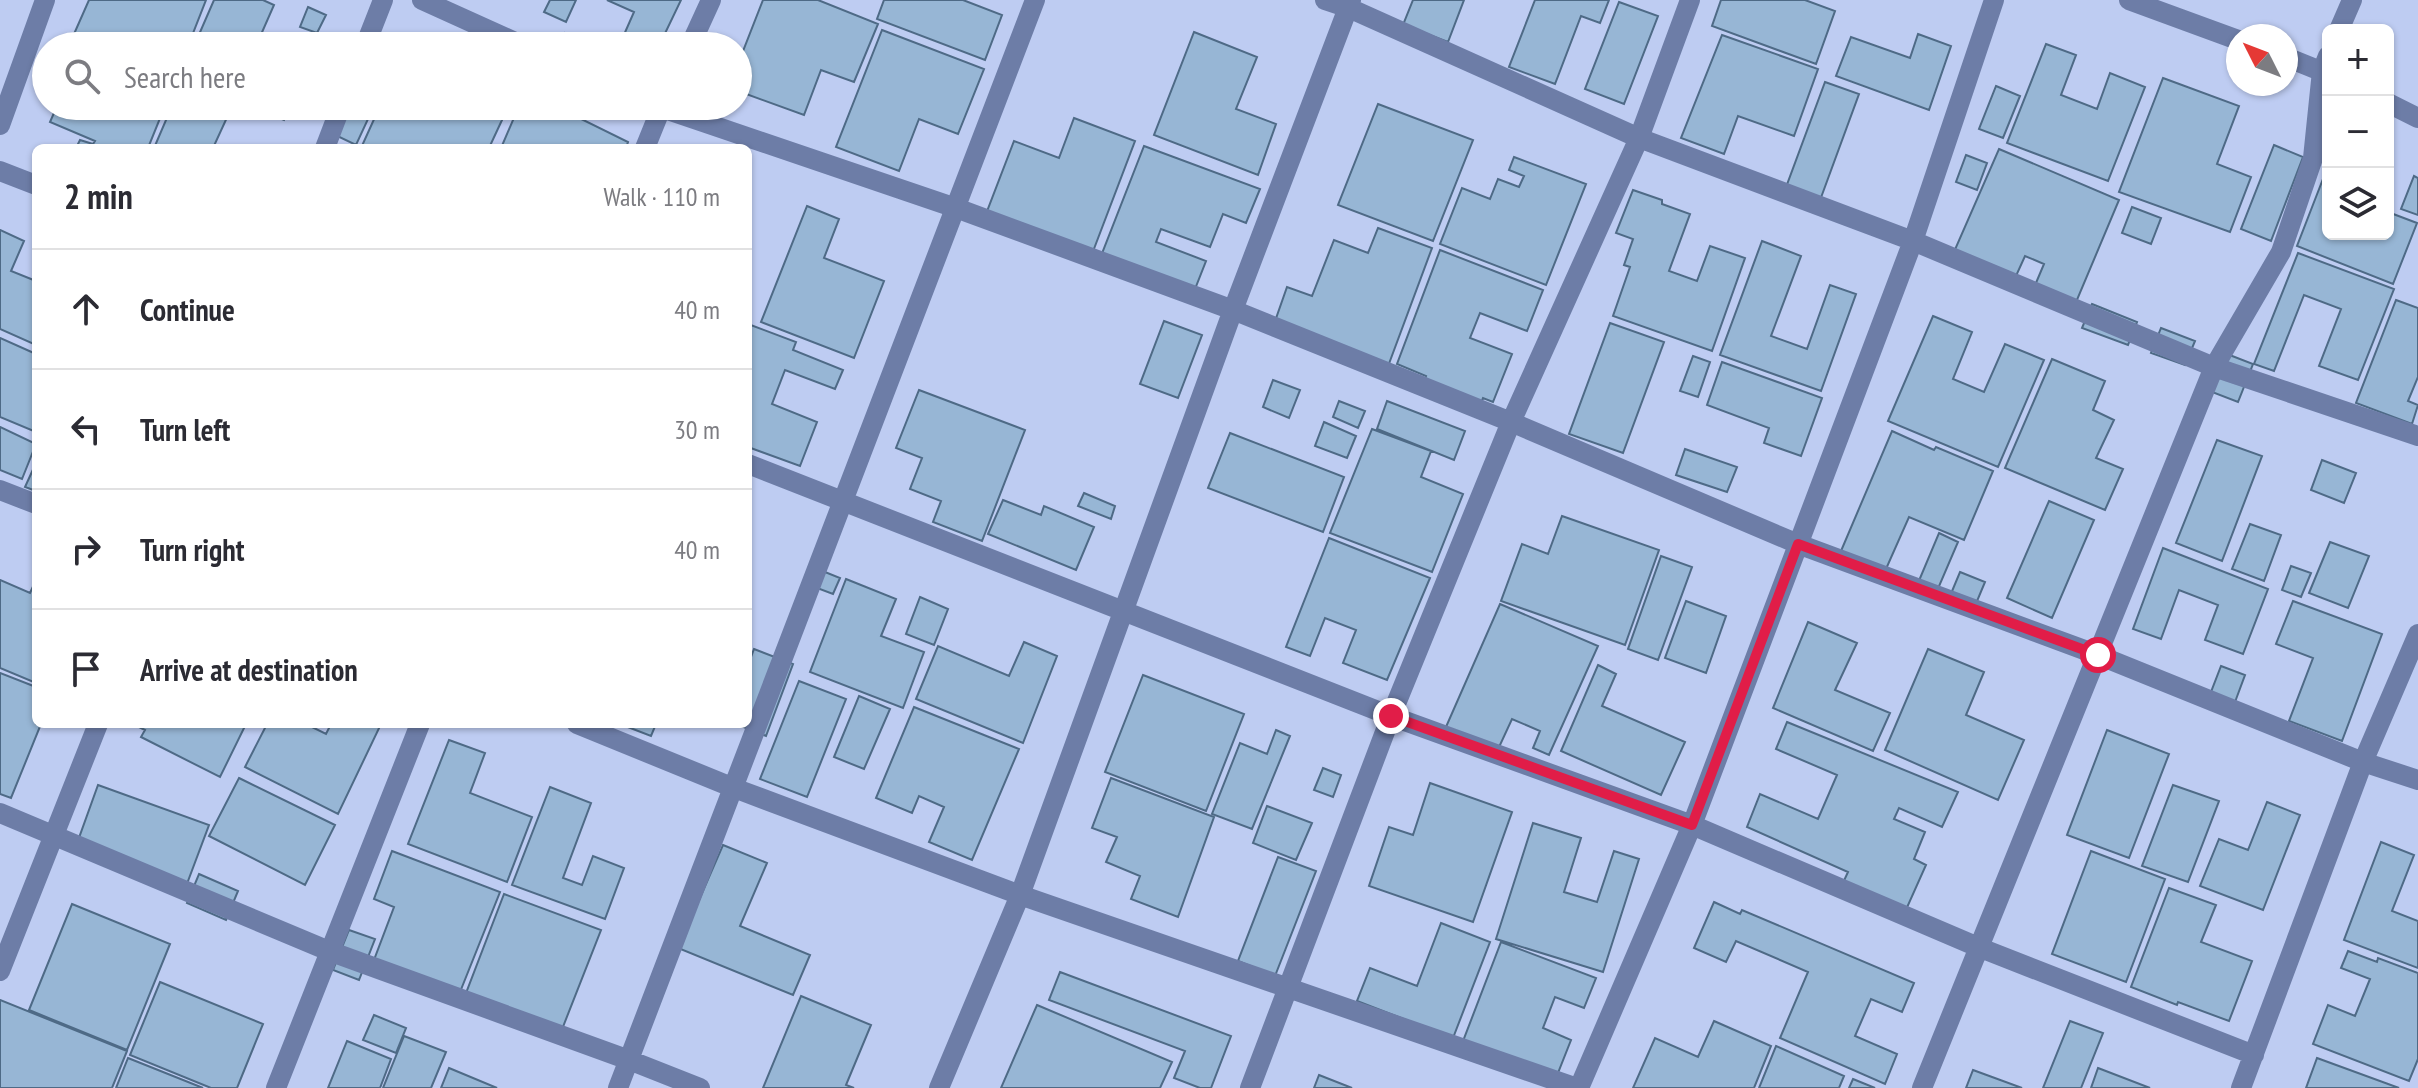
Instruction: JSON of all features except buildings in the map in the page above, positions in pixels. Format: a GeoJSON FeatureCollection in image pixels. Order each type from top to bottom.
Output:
{"type":"FeatureCollection","features":[{"type":"Feature","properties":{"kind":"street"},"geometry":{"type":"LineString","coordinates":[[33,32],[45,0]]}},
{"type":"Feature","properties":{"kind":"street"},"geometry":{"type":"LineString","coordinates":[[370,32],[383,0]]}},
{"type":"Feature","properties":{"kind":"street"},"geometry":{"type":"LineString","coordinates":[[422,0],[493,32]]}},
{"type":"Feature","properties":{"kind":"street"},"geometry":{"type":"LineString","coordinates":[[696,32],[711,0]]}},
{"type":"Feature","properties":{"kind":"street"},"geometry":{"type":"LineString","coordinates":[[618,1088],[1035,0]]}},
{"type":"Feature","properties":{"kind":"street"},"geometry":{"type":"LineString","coordinates":[[1325,0],[1350,4],[1639,138],[1913,241],[2214,367],[2418,436]]}},
{"type":"Feature","properties":{"kind":"street"},"geometry":{"type":"LineString","coordinates":[[1250,1088],[1391,716],[1511,422],[1639,138],[1690,0]]}},
{"type":"Feature","properties":{"kind":"street"},"geometry":{"type":"LineString","coordinates":[[587,728],[734,788],[1020,895],[1578,1088],[1692,825],[1913,241],[1994,0]]}},
{"type":"Feature","properties":{"kind":"street"},"geometry":{"type":"LineString","coordinates":[[2129,0],[2226,36]]}},
{"type":"Feature","properties":{"kind":"street"},"geometry":{"type":"LineString","coordinates":[[2342,24],[2352,0]]}},
{"type":"Feature","properties":{"kind":"street"},"geometry":{"type":"LineString","coordinates":[[939,1088],[1020,895],[1233,310],[1350,4]]}},
{"type":"Feature","properties":{"kind":"street"},"geometry":{"type":"LineString","coordinates":[[0,125],[32,36]]}},
{"type":"Feature","properties":{"kind":"street"},"geometry":{"type":"LineString","coordinates":[[2298,60],[2322,66]]}},
{"type":"Feature","properties":{"kind":"street"},"geometry":{"type":"LineString","coordinates":[[1922,1088],[2214,367],[2281,252],[2313,158],[2322,95]]}},
{"type":"Feature","properties":{"kind":"street"},"geometry":{"type":"LineString","coordinates":[[2394,106],[2418,118]]}},
{"type":"Feature","properties":{"kind":"street"},"geometry":{"type":"LineString","coordinates":[[327,144],[336,120]]}},
{"type":"Feature","properties":{"kind":"street"},"geometry":{"type":"LineString","coordinates":[[646,144],[655,120]]}},
{"type":"Feature","properties":{"kind":"street"},"geometry":{"type":"LineString","coordinates":[[697,120],[956,208],[1233,310],[1511,422],[1798,544],[2098,655],[2363,762],[2418,780]]}},
{"type":"Feature","properties":{"kind":"street"},"geometry":{"type":"LineString","coordinates":[[0,171],[32,183]]}},
{"type":"Feature","properties":{"kind":"street"},"geometry":{"type":"LineString","coordinates":[[752,466],[1391,716],[1692,825],[1978,947],[2254,1055]]}},
{"type":"Feature","properties":{"kind":"street"},"geometry":{"type":"LineString","coordinates":[[0,490],[32,502]]}},
{"type":"Feature","properties":{"kind":"street"},"geometry":{"type":"LineString","coordinates":[[2241,1088],[2363,762],[2418,634]]}},
{"type":"Feature","properties":{"kind":"street"},"geometry":{"type":"LineString","coordinates":[[0,971],[96,728]]}},
{"type":"Feature","properties":{"kind":"street"},"geometry":{"type":"LineString","coordinates":[[276,1088],[418,728]]}},
{"type":"Feature","properties":{"kind":"street"},"geometry":{"type":"LineString","coordinates":[[0,813],[329,951],[700,1088]]}},
{"type":"Feature","properties":{"kind":"route"},"geometry":{"type":"LineString","coordinates":[[1391,716],[1692,825],[1798,544],[2098,655]]}}]}
